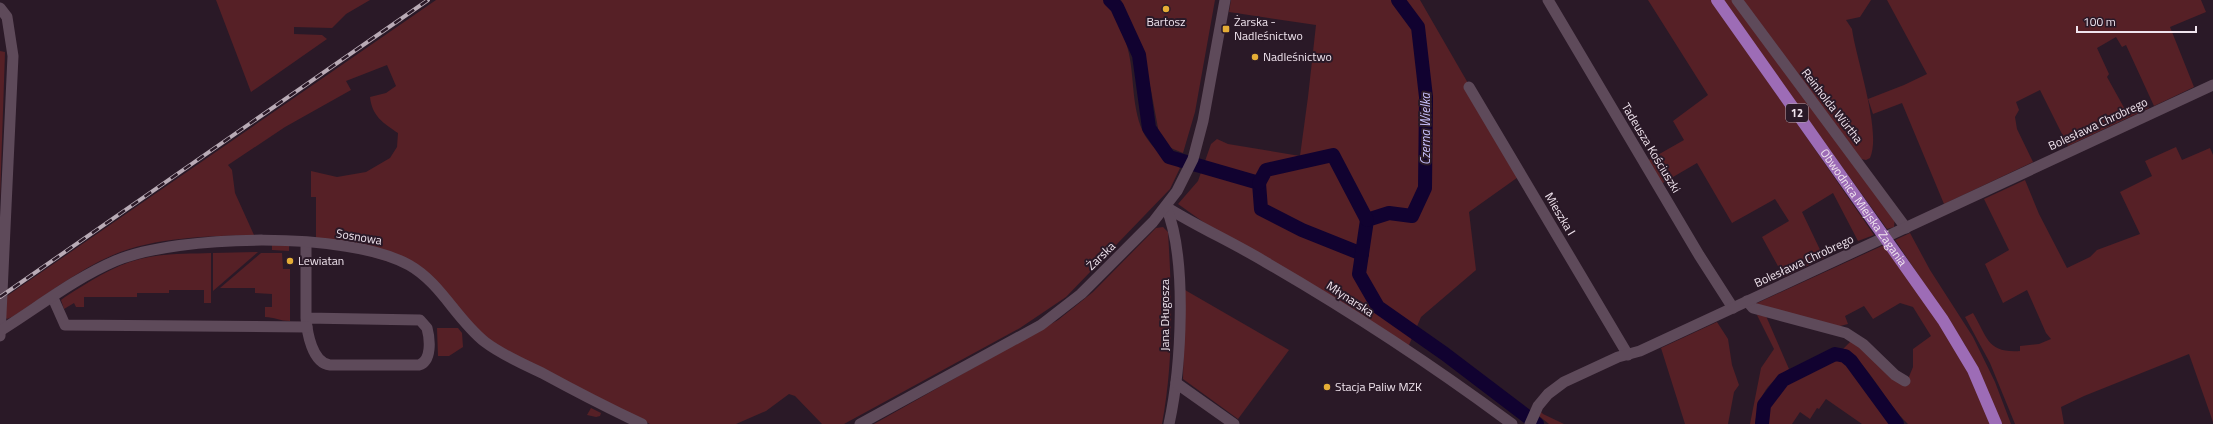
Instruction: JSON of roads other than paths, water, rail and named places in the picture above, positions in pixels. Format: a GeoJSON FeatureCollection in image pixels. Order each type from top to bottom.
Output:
{"type":"FeatureCollection","features":[{"type":"Feature","properties":{"kind":"main road","name":"Obwodnica Miejska Żagania"},"geometry":{"type":"LineString","coordinates":[[1717,0],[1877,226],[1964,354],[1981,386],[1996,424]]}},
{"type":"Feature","properties":{"kind":"street","name":"Żarska"},"geometry":{"type":"LineString","coordinates":[[860,424],[1041,325],[1080,294],[1166,207],[1187,174],[1197,144],[1225,0]]}},
{"type":"Feature","properties":{"kind":"street","name":"Tadeusza Kościuszki"},"geometry":{"type":"LineString","coordinates":[[1548,0],[1699,255],[1733,308]]}},
{"type":"Feature","properties":{"kind":"street","name":"Reinholda Würtha"},"geometry":{"type":"LineString","coordinates":[[1737,0],[1906,228]]}},
{"type":"Feature","properties":{"kind":"street"},"geometry":{"type":"LineString","coordinates":[[0,8],[7,17],[13,56],[1,273],[0,337]]}},
{"type":"Feature","properties":{"kind":"street","name":"Bolesława Chrobrego"},"geometry":{"type":"LineString","coordinates":[[1530,424],[1538,406],[1548,394],[1564,382],[1615,358],[1637,353],[2213,85]]}},
{"type":"Feature","properties":{"kind":"street","name":"Mieszka I"},"geometry":{"type":"LineString","coordinates":[[1469,87],[1628,355]]}},
{"type":"Feature","properties":{"kind":"street","name":"Jana Długosza"},"geometry":{"type":"LineString","coordinates":[[1166,207],[1173,225],[1178,268],[1179,334],[1176,383],[1169,424]]}},
{"type":"Feature","properties":{"kind":"street","name":"Młynarska"},"geometry":{"type":"LineString","coordinates":[[1166,207],[1265,262],[1318,294],[1468,392],[1512,424]]}},
{"type":"Feature","properties":{"kind":"street","name":"Sosnowa"},"geometry":{"type":"LineString","coordinates":[[0,330],[101,268],[141,253],[200,242],[306,243],[379,252],[408,265],[428,278],[466,324],[492,347],[642,424]]}},
{"type":"Feature","properties":{"kind":"street"},"geometry":{"type":"LineString","coordinates":[[53,298],[65,325],[306,322],[413,319],[422,321],[428,328],[428,358],[422,364],[337,365],[325,364],[319,360],[306,322],[306,243]]}},
{"type":"Feature","properties":{"kind":"street"},"geometry":{"type":"LineString","coordinates":[[1747,301],[1753,308],[1809,322],[1850,335],[1876,355],[1895,375],[1905,380]]}},
{"type":"Feature","properties":{"kind":"street"},"geometry":{"type":"LineString","coordinates":[[1176,383],[1234,424]]}},
{"type":"Feature","properties":{"kind":"waterway","name":"Czerna Wielka"},"geometry":{"type":"LineString","coordinates":[[1110,0],[1117,7],[1139,55],[1149,128],[1169,157],[1259,183],[1261,209],[1302,230],[1362,254]]}},
{"type":"Feature","properties":{"kind":"waterway","name":"Czerna Wielka"},"geometry":{"type":"LineString","coordinates":[[1398,0],[1418,27],[1426,97],[1425,188],[1412,216],[1389,213],[1367,220],[1359,274],[1378,307],[1445,354],[1537,424]]}},
{"type":"Feature","properties":{"kind":"waterway","name":"Czerna Wielka"},"geometry":{"type":"LineString","coordinates":[[1259,183],[1266,170],[1333,155],[1367,220]]}},
{"type":"Feature","properties":{"kind":"waterway","name":"Czerna Wielka"},"geometry":{"type":"LineString","coordinates":[[1762,424],[1764,405],[1783,380],[1835,354],[1845,356],[1851,361],[1897,424]]}},
{"type":"Feature","properties":{"kind":"railway"},"geometry":{"type":"LineString","coordinates":[[0,297],[428,0]]}},
{"type":"Feature","properties":{"kind":"place","name":"Bartosz"},"geometry":{"type":"Point","coordinates":[1166,9]}},
{"type":"Feature","properties":{"kind":"place","name":"Żarska - Nadleśnictwo"},"geometry":{"type":"Point","coordinates":[1226,29]}},
{"type":"Feature","properties":{"kind":"place","name":"Nadleśnictwo"},"geometry":{"type":"Point","coordinates":[1255,57]}},
{"type":"Feature","properties":{"kind":"place","name":"Lewiatan"},"geometry":{"type":"Point","coordinates":[290,261]}},
{"type":"Feature","properties":{"kind":"place","name":"Stacja Paliw MZK"},"geometry":{"type":"Point","coordinates":[1327,387]}}]}
